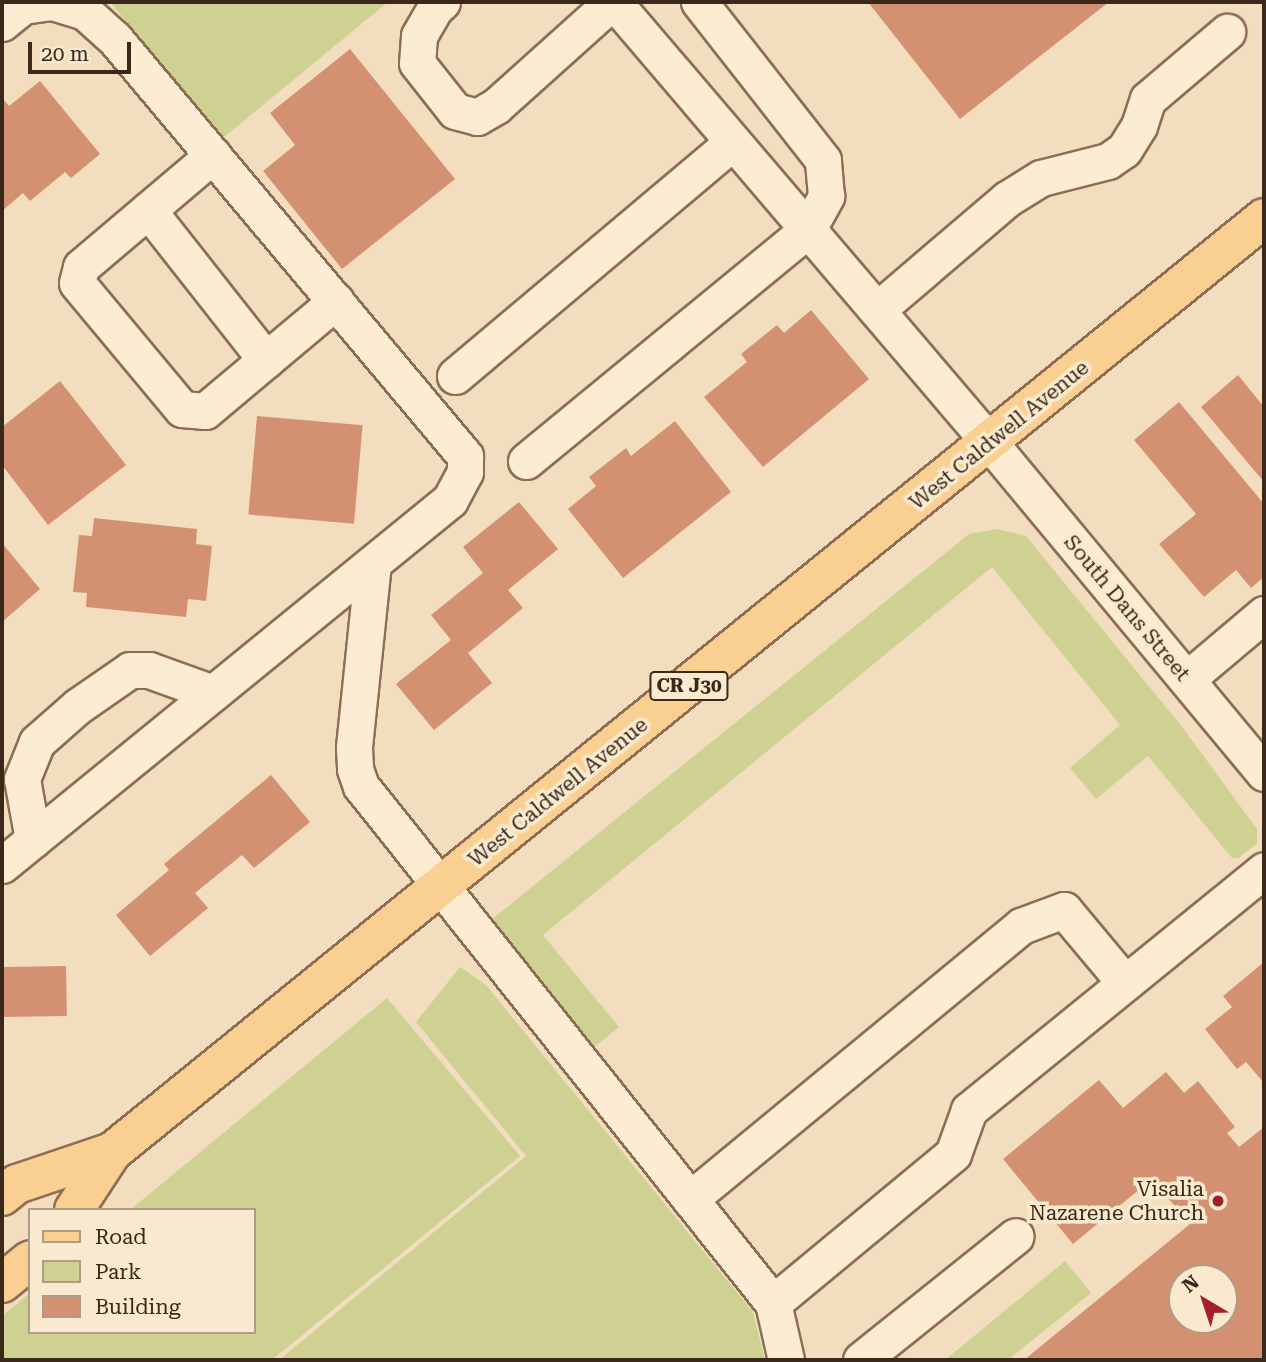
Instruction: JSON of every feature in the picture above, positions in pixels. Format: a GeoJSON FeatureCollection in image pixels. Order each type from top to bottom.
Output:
{"type":"FeatureCollection","features":[{"type":"Feature","properties":{"kind":"main road","name":"West Caldwell Avenue"},"geometry":{"type":"LineString","coordinates":[[75,1208],[112,1152],[990,443],[1264,218]]}},
{"type":"Feature","properties":{"kind":"main road","name":"West Caldwell Avenue"},"geometry":{"type":"LineString","coordinates":[[2,1196],[17,1184],[112,1152]]}},
{"type":"Feature","properties":{"kind":"main road"},"geometry":{"type":"LineString","coordinates":[[2,1283],[28,1262]]}},
{"type":"Feature","properties":{"kind":"street"},"geometry":{"type":"LineString","coordinates":[[2,23],[23,6],[51,2],[85,12],[115,39],[465,456],[465,472],[450,500],[2,865]]}},
{"type":"Feature","properties":{"kind":"street"},"geometry":{"type":"LineString","coordinates":[[442,2],[419,36],[417,63],[455,111],[477,117],[496,106],[613,2]]}},
{"type":"Feature","properties":{"kind":"street","name":"South Dans Street"},"geometry":{"type":"LineString","coordinates":[[613,2],[990,443],[1264,773]]}},
{"type":"Feature","properties":{"kind":"street"},"geometry":{"type":"LineString","coordinates":[[526,461],[808,229],[827,196],[823,160],[699,2]]}},
{"type":"Feature","properties":{"kind":"street"},"geometry":{"type":"LineString","coordinates":[[877,310],[1007,199],[1041,178],[1108,161],[1124,150],[1139,126],[1147,99],[1227,32]]}},
{"type":"Feature","properties":{"kind":"street"},"geometry":{"type":"LineString","coordinates":[[455,376],[733,142]]}},
{"type":"Feature","properties":{"kind":"street"},"geometry":{"type":"LineString","coordinates":[[213,155],[81,267],[77,283],[183,409],[205,411],[336,301]]}},
{"type":"Feature","properties":{"kind":"street"},"geometry":{"type":"LineString","coordinates":[[148,210],[266,360]]}},
{"type":"Feature","properties":{"kind":"street"},"geometry":{"type":"LineString","coordinates":[[373,563],[355,769],[370,802],[773,1303],[786,1360]]}},
{"type":"Feature","properties":{"kind":"street"},"geometry":{"type":"LineString","coordinates":[[1186,679],[1264,614]]}},
{"type":"Feature","properties":{"kind":"street"},"geometry":{"type":"LineString","coordinates":[[33,840],[22,779],[37,742],[78,706],[130,670],[149,670],[213,693]]}},
{"type":"Feature","properties":{"kind":"street"},"geometry":{"type":"LineString","coordinates":[[773,1303],[953,1154],[969,1110],[1264,870]]}},
{"type":"Feature","properties":{"kind":"street"},"geometry":{"type":"LineString","coordinates":[[690,1199],[1021,926],[1064,911],[1125,983]]}},
{"type":"Feature","properties":{"kind":"street"},"geometry":{"type":"LineString","coordinates":[[861,1360],[1016,1236]]}},
{"type":"Feature","properties":{"kind":"green space"},"geometry":{"type":"Polygon","coordinates":[[[110,2],[388,2],[223,138],[110,2]]]}},
{"type":"Feature","properties":{"kind":"green space"},"geometry":{"type":"Polygon","coordinates":[[[997,529],[1026,536],[1183,728],[1257,829],[1257,843],[1239,858],[1232,858],[1148,756],[1096,799],[1070,768],[1120,725],[992,567],[543,935],[619,1027],[588,1052],[512,962],[491,920],[969,534],[997,529]]]}},
{"type":"Feature","properties":{"kind":"green space"},"geometry":{"type":"Polygon","coordinates":[[[460,967],[486,985],[753,1312],[765,1360],[279,1360],[526,1156],[416,1022],[460,967]]]}},
{"type":"Feature","properties":{"kind":"green space"},"geometry":{"type":"Polygon","coordinates":[[[387,998],[520,1156],[272,1360],[2,1360],[2,1316],[28,1295],[28,1334],[256,1334],[256,1208],[132,1208],[387,998]]]}},
{"type":"Feature","properties":{"kind":"green space"},"geometry":{"type":"Polygon","coordinates":[[[1065,1261],[1091,1293],[1008,1360],[945,1360],[1065,1261]]]}},
{"type":"Feature","properties":{"kind":"building"},"geometry":{"type":"Polygon","coordinates":[[[868,2],[1109,2],[960,119],[868,2]]]}},
{"type":"Feature","properties":{"kind":"building"},"geometry":{"type":"Polygon","coordinates":[[[350,49],[455,179],[342,269],[263,171],[295,145],[270,113],[350,49]]]}},
{"type":"Feature","properties":{"kind":"building"},"geometry":{"type":"Polygon","coordinates":[[[40,81],[100,154],[71,178],[65,172],[30,201],[23,193],[2,211],[2,102],[4,100],[9,106],[40,81]]]}},
{"type":"Feature","properties":{"kind":"building"},"geometry":{"type":"Polygon","coordinates":[[[811,310],[869,379],[763,467],[704,397],[747,362],[741,354],[777,325],[784,333],[811,310]]]}},
{"type":"Feature","properties":{"kind":"building"},"geometry":{"type":"Polygon","coordinates":[[[1238,375],[1264,407],[1264,482],[1201,407],[1238,375]]]}},
{"type":"Feature","properties":{"kind":"building"},"geometry":{"type":"Polygon","coordinates":[[[60,381],[126,465],[48,525],[2,465],[2,427],[60,381]]]}},
{"type":"Feature","properties":{"kind":"building"},"geometry":{"type":"Polygon","coordinates":[[[1179,402],[1264,504],[1264,577],[1251,588],[1236,570],[1204,597],[1159,544],[1196,514],[1134,440],[1179,402]]]}},
{"type":"Feature","properties":{"kind":"building"},"geometry":{"type":"Polygon","coordinates":[[[257,416],[363,425],[354,524],[248,515],[257,416]]]}},
{"type":"Feature","properties":{"kind":"building"},"geometry":{"type":"Polygon","coordinates":[[[675,421],[731,492],[623,578],[568,509],[596,486],[589,477],[626,448],[631,456],[675,421]]]}},
{"type":"Feature","properties":{"kind":"building"},"geometry":{"type":"Polygon","coordinates":[[[519,502],[558,549],[508,590],[523,608],[468,653],[492,683],[434,730],[396,684],[451,640],[431,615],[483,573],[463,547],[519,502]]]}},
{"type":"Feature","properties":{"kind":"building"},"geometry":{"type":"Polygon","coordinates":[[[94,518],[197,529],[196,544],[212,546],[206,601],[188,599],[186,617],[86,607],[87,593],[73,592],[79,535],[92,536],[94,518]]]}},
{"type":"Feature","properties":{"kind":"building"},"geometry":{"type":"Polygon","coordinates":[[[2,543],[40,589],[2,622],[2,543]]]}},
{"type":"Feature","properties":{"kind":"building"},"geometry":{"type":"Polygon","coordinates":[[[271,775],[310,822],[254,868],[242,855],[195,893],[208,908],[150,956],[116,915],[169,870],[164,864],[271,775]]]}},
{"type":"Feature","properties":{"kind":"building"},"geometry":{"type":"Polygon","coordinates":[[[1264,962],[1264,1083],[1246,1062],[1237,1069],[1205,1029],[1232,1007],[1223,996],[1264,962]]]}},
{"type":"Feature","properties":{"kind":"building"},"geometry":{"type":"Polygon","coordinates":[[[66,966],[67,1016],[3,1017],[2,967],[66,966]]]}},
{"type":"Feature","properties":{"kind":"building","name":"Visalia Nazarene Church"},"geometry":{"type":"Polygon","coordinates":[[[1166,1072],[1184,1093],[1198,1081],[1235,1127],[1227,1133],[1239,1147],[1264,1127],[1264,1360],[1024,1360],[1190,1224],[1152,1179],[1073,1244],[1003,1159],[1099,1080],[1123,1108],[1166,1072]]]}},
{"type":"Feature","properties":{"kind":"place","name":"Visalia Nazarene Church"},"geometry":{"type":"Point","coordinates":[1218,1201]}}]}
